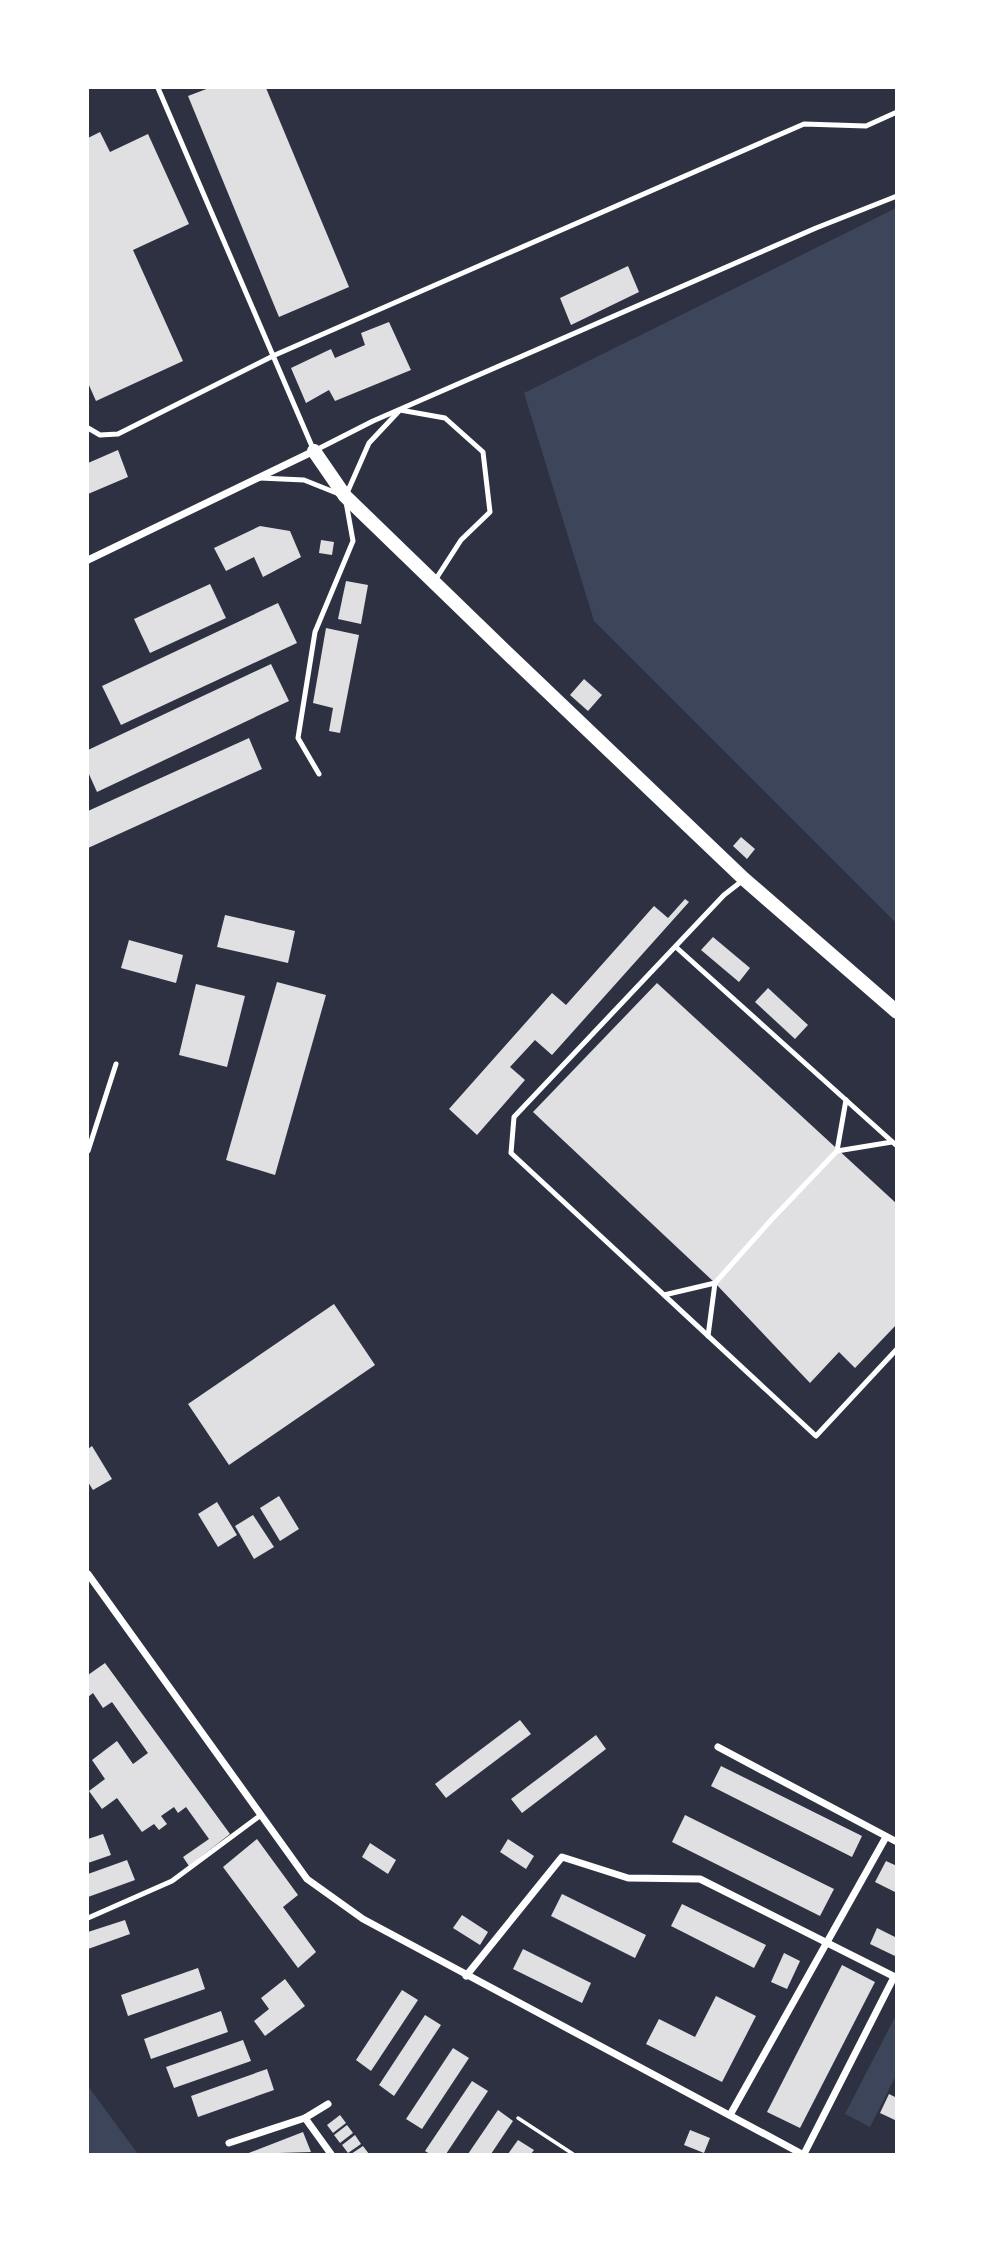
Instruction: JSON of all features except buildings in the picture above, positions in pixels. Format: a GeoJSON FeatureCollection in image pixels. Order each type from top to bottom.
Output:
{"type":"FeatureCollection","features":[{"type":"Feature","properties":{"kind":"main road"},"geometry":{"type":"LineString","coordinates":[[314,451],[345,496],[434,582],[744,879],[897,1012]]}},
{"type":"Feature","properties":{"kind":"street"},"geometry":{"type":"LineString","coordinates":[[88,560],[314,451]]}},
{"type":"Feature","properties":{"kind":"street"},"geometry":{"type":"LineString","coordinates":[[88,1574],[307,1879],[363,1919],[466,1976],[803,2154],[895,1977],[700,1879],[628,1878],[562,1857],[466,1976]]}},
{"type":"Feature","properties":{"kind":"street"},"geometry":{"type":"LineString","coordinates":[[718,1747],[897,1842]]}},
{"type":"Feature","properties":{"kind":"street"},"geometry":{"type":"LineString","coordinates":[[730,2115],[886,1837]]}},
{"type":"Feature","properties":{"kind":"street"},"geometry":{"type":"LineString","coordinates":[[229,2143],[305,2118],[328,2104]]}},
{"type":"Feature","properties":{"kind":"street"},"geometry":{"type":"LineString","coordinates":[[305,2118],[331,2154]]}},
{"type":"Feature","properties":{"kind":"lane"},"geometry":{"type":"LineString","coordinates":[[158,88],[314,451],[400,410],[816,228],[897,196]]}},
{"type":"Feature","properties":{"kind":"lane"},"geometry":{"type":"LineString","coordinates":[[88,428],[100,435],[118,434],[275,355],[804,124],[866,126],[897,112]]}},
{"type":"Feature","properties":{"kind":"lane"},"geometry":{"type":"LineString","coordinates":[[319,774],[298,738],[315,632],[353,541],[345,496],[369,443],[400,410]]}},
{"type":"Feature","properties":{"kind":"lane"},"geometry":{"type":"LineString","coordinates":[[400,410],[445,418],[483,452],[491,512],[461,540],[434,582]]}},
{"type":"Feature","properties":{"kind":"lane"},"geometry":{"type":"LineString","coordinates":[[254,478],[304,480],[345,496]]}},
{"type":"Feature","properties":{"kind":"lane"},"geometry":{"type":"LineString","coordinates":[[744,879],[724,895],[677,948],[514,1117],[511,1153],[816,1436],[897,1349]]}},
{"type":"Feature","properties":{"kind":"lane"},"geometry":{"type":"LineString","coordinates":[[677,948],[894,1144]]}},
{"type":"Feature","properties":{"kind":"lane"},"geometry":{"type":"LineString","coordinates":[[88,1151],[116,1064]]}},
{"type":"Feature","properties":{"kind":"lane"},"geometry":{"type":"LineString","coordinates":[[664,1295],[715,1283],[837,1151],[846,1100]]}},
{"type":"Feature","properties":{"kind":"lane"},"geometry":{"type":"LineString","coordinates":[[837,1151],[894,1144]]}},
{"type":"Feature","properties":{"kind":"lane"},"geometry":{"type":"LineString","coordinates":[[708,1336],[715,1283]]}},
{"type":"Feature","properties":{"kind":"lane"},"geometry":{"type":"LineString","coordinates":[[88,1918],[172,1881],[261,1815]]}},
{"type":"Feature","properties":{"kind":"path"},"geometry":{"type":"LineString","coordinates":[[518,2118],[573,2154]]}},
{"type":"Feature","properties":{"kind":"shaded area"},"geometry":{"type":"Polygon","coordinates":[[[896,208],[896,923],[594,621],[524,393],[896,208]]]}},
{"type":"Feature","properties":{"kind":"shaded area"},"geometry":{"type":"Polygon","coordinates":[[[896,2015],[896,2075],[870,2127],[845,2114],[896,2015]]]}},
{"type":"Feature","properties":{"kind":"shaded area"},"geometry":{"type":"Polygon","coordinates":[[[88,2086],[132,2146],[138,2154],[88,2154],[88,2086]]]}}]}
